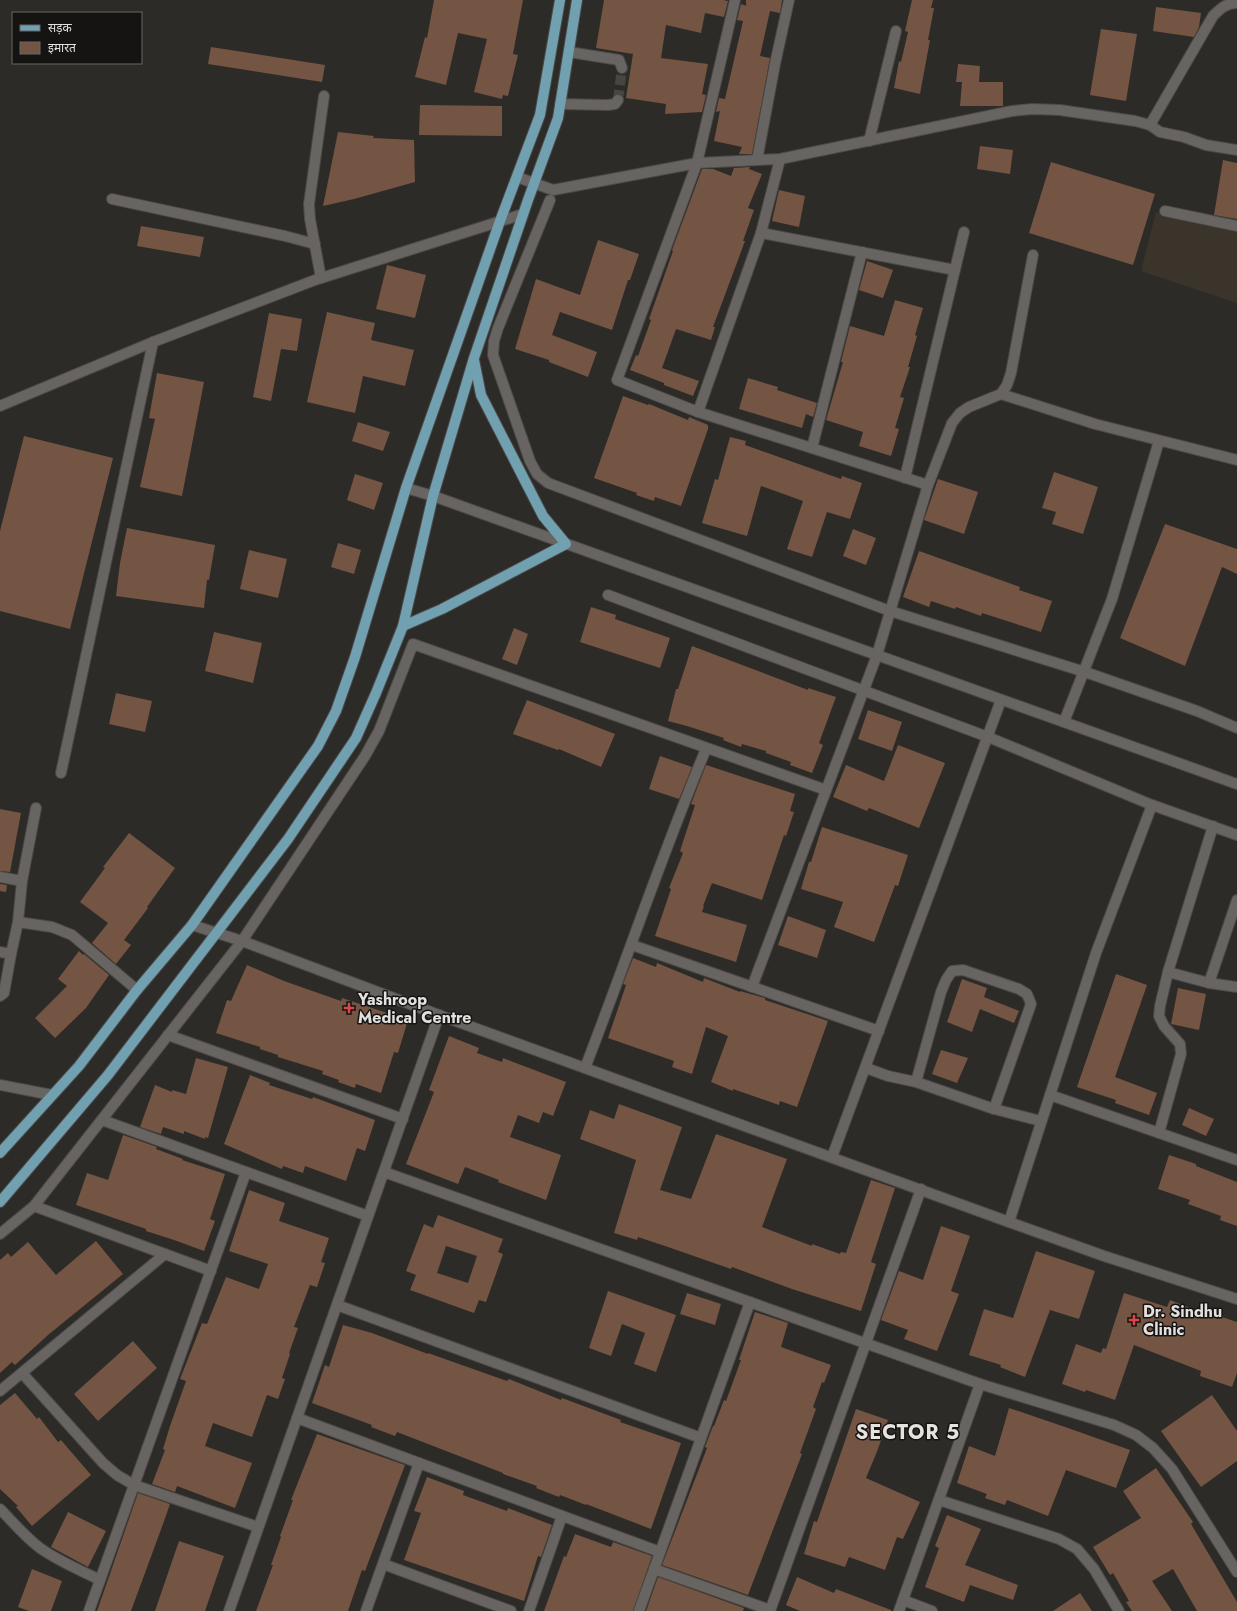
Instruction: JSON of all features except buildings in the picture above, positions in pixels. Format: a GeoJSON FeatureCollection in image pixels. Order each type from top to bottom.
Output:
{"type":"FeatureCollection","features":[{"type":"Feature","properties":{"kind":"main road"},"geometry":{"type":"LineString","coordinates":[[0,1153],[79,1066],[137,990],[192,925],[318,746],[336,711],[355,657],[406,488],[500,221],[540,115],[560,0]]}},
{"type":"Feature","properties":{"kind":"main road"},"geometry":{"type":"LineString","coordinates":[[0,1202],[108,1075],[288,839],[356,738],[403,626],[433,496],[474,358],[523,214],[558,118],[577,0]]}},
{"type":"Feature","properties":{"kind":"main road"},"geometry":{"type":"LineString","coordinates":[[403,626],[442,609],[566,544],[543,516],[481,395],[474,358]]}},
{"type":"Feature","properties":{"kind":"street"},"geometry":{"type":"LineString","coordinates":[[735,0],[697,163],[617,380],[698,412],[928,485]]}},
{"type":"Feature","properties":{"kind":"street"},"geometry":{"type":"LineString","coordinates":[[757,160],[789,0]]}},
{"type":"Feature","properties":{"kind":"street"},"geometry":{"type":"LineString","coordinates":[[1150,125],[1213,16],[1223,6],[1231,3],[1237,3]]}},
{"type":"Feature","properties":{"kind":"street"},"geometry":{"type":"LineString","coordinates":[[870,141],[896,31]]}},
{"type":"Feature","properties":{"kind":"street"},"geometry":{"type":"LineString","coordinates":[[569,52],[619,60],[622,68]]}},
{"type":"Feature","properties":{"kind":"street"},"geometry":{"type":"LineString","coordinates":[[321,278],[310,219],[309,204],[324,96]]}},
{"type":"Feature","properties":{"kind":"street"},"geometry":{"type":"LineString","coordinates":[[560,104],[608,105],[615,104],[618,100]]}},
{"type":"Feature","properties":{"kind":"street"},"geometry":{"type":"LineString","coordinates":[[517,177],[553,190],[697,163],[780,159],[1012,111],[1032,109],[1060,110],[1135,121],[1150,125],[1160,132],[1184,137],[1206,145],[1237,150]]}},
{"type":"Feature","properties":{"kind":"street"},"geometry":{"type":"LineString","coordinates":[[698,412],[760,233],[780,159]]}},
{"type":"Feature","properties":{"kind":"street"},"geometry":{"type":"LineString","coordinates":[[112,199],[285,236],[315,244]]}},
{"type":"Feature","properties":{"kind":"street"},"geometry":{"type":"LineString","coordinates":[[550,200],[498,328],[494,341],[493,355],[530,461],[537,474],[548,483],[890,611],[1084,672],[1197,711],[1237,728]]}},
{"type":"Feature","properties":{"kind":"street"},"geometry":{"type":"LineString","coordinates":[[1165,211],[1237,226]]}},
{"type":"Feature","properties":{"kind":"street"},"geometry":{"type":"LineString","coordinates":[[0,406],[153,342],[321,278],[523,214]]}},
{"type":"Feature","properties":{"kind":"street"},"geometry":{"type":"LineString","coordinates":[[905,478],[964,232]]}},
{"type":"Feature","properties":{"kind":"street"},"geometry":{"type":"LineString","coordinates":[[760,233],[955,270]]}},
{"type":"Feature","properties":{"kind":"street"},"geometry":{"type":"LineString","coordinates":[[812,448],[862,252]]}},
{"type":"Feature","properties":{"kind":"street"},"geometry":{"type":"LineString","coordinates":[[752,987],[877,655],[928,485],[952,423],[969,407],[1001,394],[1007,385],[1011,372],[1033,255]]}},
{"type":"Feature","properties":{"kind":"street"},"geometry":{"type":"LineString","coordinates":[[61,773],[153,342]]}},
{"type":"Feature","properties":{"kind":"street"},"geometry":{"type":"LineString","coordinates":[[1001,394],[1095,424],[1237,460]]}},
{"type":"Feature","properties":{"kind":"street"},"geometry":{"type":"LineString","coordinates":[[1064,722],[1112,599],[1159,441]]}},
{"type":"Feature","properties":{"kind":"street"},"geometry":{"type":"LineString","coordinates":[[406,488],[433,496],[1237,784]]}},
{"type":"Feature","properties":{"kind":"street"},"geometry":{"type":"LineString","coordinates":[[608,595],[863,689],[988,737],[1152,805],[1237,835]]}},
{"type":"Feature","properties":{"kind":"street"},"geometry":{"type":"LineString","coordinates":[[0,1234],[34,1206],[242,941],[365,756],[384,719],[413,644],[706,749],[826,790]]}},
{"type":"Feature","properties":{"kind":"street"},"geometry":{"type":"LineString","coordinates":[[832,1157],[1001,700]]}},
{"type":"Feature","properties":{"kind":"street"},"geometry":{"type":"LineString","coordinates":[[585,1068],[632,946],[680,812],[706,749]]}},
{"type":"Feature","properties":{"kind":"street"},"geometry":{"type":"LineString","coordinates":[[1009,1222],[1096,953],[1152,805]]}},
{"type":"Feature","properties":{"kind":"street"},"geometry":{"type":"LineString","coordinates":[[0,996],[4,993],[18,922],[22,881],[36,808]]}},
{"type":"Feature","properties":{"kind":"street"},"geometry":{"type":"LineString","coordinates":[[1159,1133],[1181,1054],[1180,1044],[1164,1026],[1159,1016],[1160,1006],[1168,972],[1213,826]]}},
{"type":"Feature","properties":{"kind":"street"},"geometry":{"type":"LineString","coordinates":[[0,877],[22,881]]}},
{"type":"Feature","properties":{"kind":"street"},"geometry":{"type":"LineString","coordinates":[[1209,983],[1237,900]]}},
{"type":"Feature","properties":{"kind":"street"},"geometry":{"type":"LineString","coordinates":[[18,922],[52,927],[72,935],[137,990]]}},
{"type":"Feature","properties":{"kind":"street"},"geometry":{"type":"LineString","coordinates":[[192,925],[242,941],[439,1015],[1009,1222],[1104,1256],[1237,1299]]}},
{"type":"Feature","properties":{"kind":"street"},"geometry":{"type":"LineString","coordinates":[[632,946],[879,1031]]}},
{"type":"Feature","properties":{"kind":"street"},"geometry":{"type":"LineString","coordinates":[[0,952],[11,954]]}},
{"type":"Feature","properties":{"kind":"street"},"geometry":{"type":"LineString","coordinates":[[916,1082],[941,992],[952,971],[963,970],[1005,984],[1019,989],[1027,994],[1031,1004],[994,1109]]}},
{"type":"Feature","properties":{"kind":"street"},"geometry":{"type":"LineString","coordinates":[[1168,972],[1209,983],[1237,987]]}},
{"type":"Feature","properties":{"kind":"street"},"geometry":{"type":"LineString","coordinates":[[229,1611],[439,1015]]}},
{"type":"Feature","properties":{"kind":"street"},"geometry":{"type":"LineString","coordinates":[[168,1035],[403,1118]]}},
{"type":"Feature","properties":{"kind":"street"},"geometry":{"type":"LineString","coordinates":[[866,1068],[888,1076],[916,1082],[994,1109],[1041,1121]]}},
{"type":"Feature","properties":{"kind":"street"},"geometry":{"type":"LineString","coordinates":[[0,1085],[52,1094]]}},
{"type":"Feature","properties":{"kind":"street"},"geometry":{"type":"LineString","coordinates":[[1050,1095],[1237,1160]]}},
{"type":"Feature","properties":{"kind":"street"},"geometry":{"type":"LineString","coordinates":[[102,1120],[368,1216]]}},
{"type":"Feature","properties":{"kind":"street"},"geometry":{"type":"LineString","coordinates":[[89,1611],[246,1172]]}},
{"type":"Feature","properties":{"kind":"street"},"geometry":{"type":"LineString","coordinates":[[384,1172],[980,1384],[1114,1425],[1136,1435],[1154,1448],[1172,1469],[1237,1572]]}},
{"type":"Feature","properties":{"kind":"street"},"geometry":{"type":"LineString","coordinates":[[654,1569],[770,1611],[920,1189]]}},
{"type":"Feature","properties":{"kind":"street"},"geometry":{"type":"LineString","coordinates":[[34,1206],[211,1272]]}},
{"type":"Feature","properties":{"kind":"street"},"geometry":{"type":"LineString","coordinates":[[0,1391],[165,1254]]}},
{"type":"Feature","properties":{"kind":"street"},"geometry":{"type":"LineString","coordinates":[[639,1611],[750,1302]]}},
{"type":"Feature","properties":{"kind":"street"},"geometry":{"type":"LineString","coordinates":[[337,1305],[701,1438]]}},
{"type":"Feature","properties":{"kind":"street"},"geometry":{"type":"LineString","coordinates":[[22,1373],[102,1463],[117,1475],[134,1486],[258,1527]]}},
{"type":"Feature","properties":{"kind":"street"},"geometry":{"type":"LineString","coordinates":[[899,1611],[980,1384]]}},
{"type":"Feature","properties":{"kind":"street"},"geometry":{"type":"LineString","coordinates":[[297,1418],[418,1464],[660,1552]]}},
{"type":"Feature","properties":{"kind":"street"},"geometry":{"type":"LineString","coordinates":[[366,1611],[418,1464]]}},
{"type":"Feature","properties":{"kind":"street"},"geometry":{"type":"LineString","coordinates":[[939,1500],[1059,1539],[1077,1549],[1094,1569],[1119,1611]]}},
{"type":"Feature","properties":{"kind":"street"},"geometry":{"type":"LineString","coordinates":[[0,1509],[23,1534],[53,1557],[100,1580]]}},
{"type":"Feature","properties":{"kind":"street"},"geometry":{"type":"LineString","coordinates":[[528,1611],[562,1516]]}},
{"type":"Feature","properties":{"kind":"street"},"geometry":{"type":"LineString","coordinates":[[383,1564],[511,1611]]}},
{"type":"Feature","properties":{"kind":"street"},"geometry":{"type":"LineString","coordinates":[[903,1600],[932,1611]]}},
{"type":"Feature","properties":{"kind":"shaded area"},"geometry":{"type":"Polygon","coordinates":[[[1156,212],[1237,230],[1237,303],[1141,271],[1156,212]]]}},
{"type":"Feature","properties":{"kind":"tunnel"},"geometry":{"type":"LineString","coordinates":[[618,100],[622,68]]}},
{"type":"Feature","properties":{"kind":"place","name":"Yashroop Medical Centre"},"geometry":{"type":"Point","coordinates":[349,1008]}},
{"type":"Feature","properties":{"kind":"place","name":"Dr. Sindhu Clinic"},"geometry":{"type":"Point","coordinates":[1134,1320]}},
{"type":"Feature","properties":{"kind":"district","name":"SECTOR 5"},"geometry":{"type":"Point","coordinates":[908,1432]}}]}
